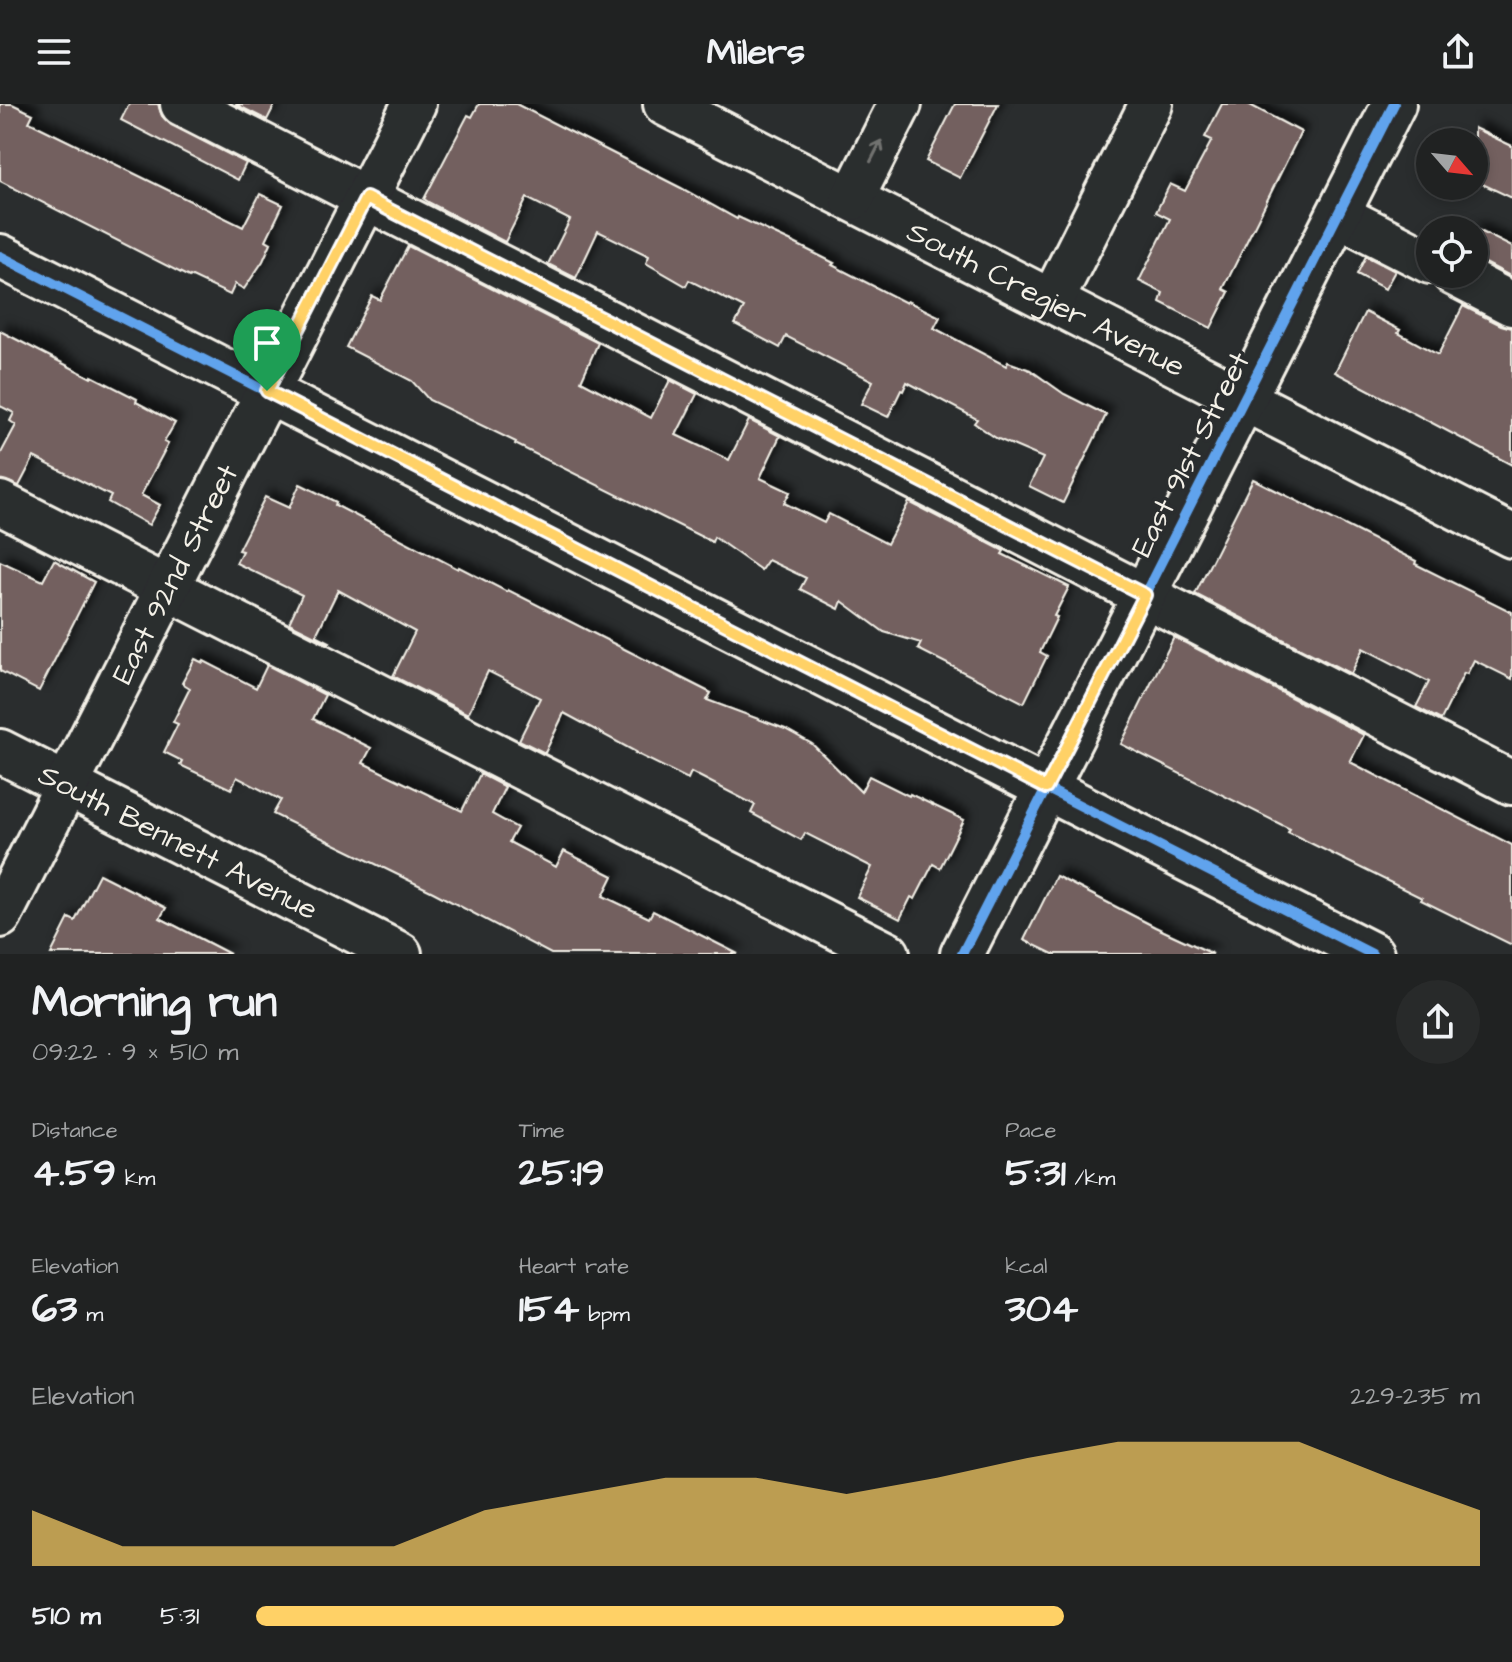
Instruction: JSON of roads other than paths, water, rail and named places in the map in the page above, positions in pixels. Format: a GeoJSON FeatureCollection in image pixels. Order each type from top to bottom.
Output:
{"type":"FeatureCollection","features":[{"type":"Feature","properties":{"kind":"street"},"geometry":{"type":"LineString","coordinates":[[182,104],[1512,783]]}},
{"type":"Feature","properties":{"kind":"street","name":"East 92nd Street"},"geometry":{"type":"LineString","coordinates":[[0,916],[414,104]]}},
{"type":"Feature","properties":{"kind":"street","name":"South Cregier Avenue"},"geometry":{"type":"LineString","coordinates":[[665,104],[1512,536]]}},
{"type":"Feature","properties":{"kind":"street"},"geometry":{"type":"LineString","coordinates":[[852,199],[900,104]]}},
{"type":"Feature","properties":{"kind":"street"},"geometry":{"type":"LineString","coordinates":[[1052,301],[1151,104]]}},
{"type":"Feature","properties":{"kind":"street","name":"East 91st Street"},"geometry":{"type":"LineString","coordinates":[[962,954],[1394,104]]}},
{"type":"Feature","properties":{"kind":"street"},"geometry":{"type":"LineString","coordinates":[[1338,215],[1416,255]]}},
{"type":"Feature","properties":{"kind":"street"},"geometry":{"type":"LineString","coordinates":[[0,256],[1372,954]]}},
{"type":"Feature","properties":{"kind":"street"},"geometry":{"type":"LineString","coordinates":[[1481,288],[1512,304]]}},
{"type":"Feature","properties":{"kind":"street"},"geometry":{"type":"LineString","coordinates":[[0,503],[888,954]]}},
{"type":"Feature","properties":{"kind":"street","name":"South Bennett Avenue"},"geometry":{"type":"LineString","coordinates":[[0,751],[400,954]]}}]}
